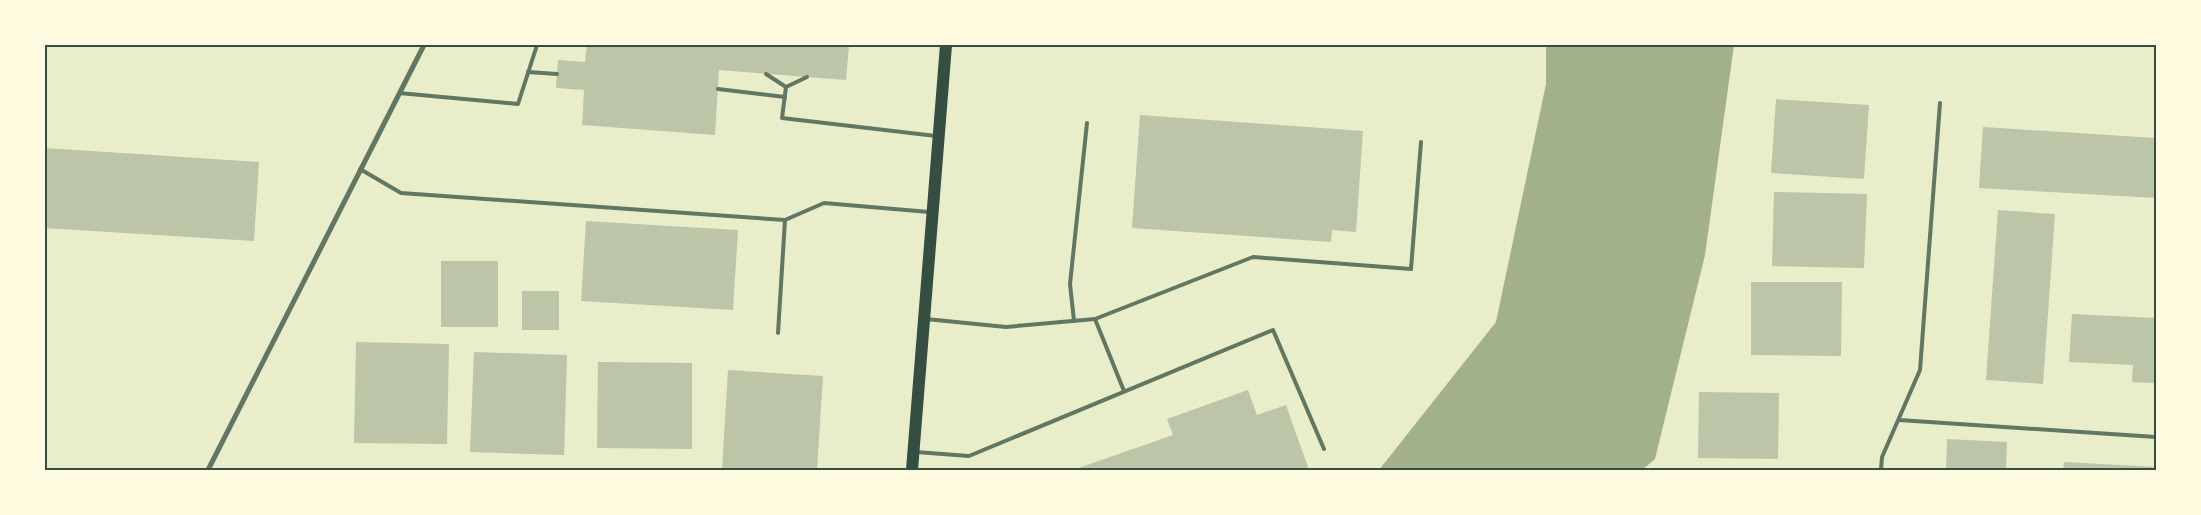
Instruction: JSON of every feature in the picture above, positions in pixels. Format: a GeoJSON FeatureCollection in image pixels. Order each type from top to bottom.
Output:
{"type":"FeatureCollection","features":[{"type":"Feature","properties":{"kind":"main road"},"geometry":{"type":"LineString","coordinates":[[912,470],[931,212],[946,45]]}},
{"type":"Feature","properties":{"kind":"street"},"geometry":{"type":"LineString","coordinates":[[208,470],[424,45]]}},
{"type":"Feature","properties":{"kind":"lane"},"geometry":{"type":"LineString","coordinates":[[399,93],[518,104],[537,45]]}},
{"type":"Feature","properties":{"kind":"lane"},"geometry":{"type":"LineString","coordinates":[[528,72],[557,74]]}},
{"type":"Feature","properties":{"kind":"lane"},"geometry":{"type":"LineString","coordinates":[[766,74],[786,87]]}},
{"type":"Feature","properties":{"kind":"lane"},"geometry":{"type":"LineString","coordinates":[[786,87],[807,76]]}},
{"type":"Feature","properties":{"kind":"lane"},"geometry":{"type":"LineString","coordinates":[[786,87],[782,118],[938,136]]}},
{"type":"Feature","properties":{"kind":"lane"},"geometry":{"type":"LineString","coordinates":[[718,90],[785,96]]}},
{"type":"Feature","properties":{"kind":"lane"},"geometry":{"type":"LineString","coordinates":[[1881,470],[1882,457],[1920,370],[1940,103]]}},
{"type":"Feature","properties":{"kind":"lane"},"geometry":{"type":"LineString","coordinates":[[1074,321],[1070,284],[1087,123]]}},
{"type":"Feature","properties":{"kind":"lane"},"geometry":{"type":"LineString","coordinates":[[924,319],[1006,327],[1094,319],[1253,258],[1410,269],[1421,142]]}},
{"type":"Feature","properties":{"kind":"lane"},"geometry":{"type":"LineString","coordinates":[[360,169],[401,193],[785,220],[824,204],[931,212]]}},
{"type":"Feature","properties":{"kind":"lane"},"geometry":{"type":"LineString","coordinates":[[778,333],[785,220]]}},
{"type":"Feature","properties":{"kind":"lane"},"geometry":{"type":"LineString","coordinates":[[1094,319],[1124,391]]}},
{"type":"Feature","properties":{"kind":"lane"},"geometry":{"type":"LineString","coordinates":[[914,452],[968,456],[1273,330],[1324,449]]}},
{"type":"Feature","properties":{"kind":"lane"},"geometry":{"type":"LineString","coordinates":[[1899,420],[2156,437]]}},
{"type":"Feature","properties":{"kind":"shaded area"},"geometry":{"type":"Polygon","coordinates":[[[1546,45],[1734,45],[1705,255],[1655,459],[1642,470],[1379,470],[1496,322],[1546,84],[1546,45]]]}},
{"type":"Feature","properties":{"kind":"building"},"geometry":{"type":"Polygon","coordinates":[[[587,45],[849,45],[846,80],[719,70],[715,135],[582,125],[584,90],[556,88],[558,60],[585,62],[587,45]]]}},
{"type":"Feature","properties":{"kind":"building"},"geometry":{"type":"Polygon","coordinates":[[[1776,99],[1869,105],[1864,179],[1771,173],[1776,99]]]}},
{"type":"Feature","properties":{"kind":"building"},"geometry":{"type":"Polygon","coordinates":[[[1140,115],[1363,131],[1356,232],[1332,230],[1331,242],[1132,228],[1140,115]]]}},
{"type":"Feature","properties":{"kind":"building"},"geometry":{"type":"Polygon","coordinates":[[[1983,127],[2156,138],[2156,198],[1979,188],[1983,127]]]}},
{"type":"Feature","properties":{"kind":"building"},"geometry":{"type":"Polygon","coordinates":[[[45,148],[259,162],[254,241],[45,228],[45,148]]]}},
{"type":"Feature","properties":{"kind":"building"},"geometry":{"type":"Polygon","coordinates":[[[1774,192],[1867,194],[1864,268],[1772,266],[1774,192]]]}},
{"type":"Feature","properties":{"kind":"building"},"geometry":{"type":"Polygon","coordinates":[[[1998,210],[2055,214],[2043,384],[1986,380],[1998,210]]]}},
{"type":"Feature","properties":{"kind":"building"},"geometry":{"type":"Polygon","coordinates":[[[586,221],[738,230],[733,310],[581,301],[586,221]]]}},
{"type":"Feature","properties":{"kind":"building"},"geometry":{"type":"Polygon","coordinates":[[[441,261],[498,261],[498,327],[441,327],[441,261]]]}},
{"type":"Feature","properties":{"kind":"building"},"geometry":{"type":"Polygon","coordinates":[[[1751,282],[1842,282],[1841,356],[1751,355],[1751,282]]]}},
{"type":"Feature","properties":{"kind":"building"},"geometry":{"type":"Polygon","coordinates":[[[522,291],[559,291],[559,330],[522,330],[522,291]]]}},
{"type":"Feature","properties":{"kind":"building"},"geometry":{"type":"Polygon","coordinates":[[[2072,314],[2156,318],[2156,383],[2132,382],[2133,365],[2069,362],[2072,314]]]}},
{"type":"Feature","properties":{"kind":"building"},"geometry":{"type":"Polygon","coordinates":[[[356,342],[449,344],[447,444],[354,443],[356,342]]]}},
{"type":"Feature","properties":{"kind":"building"},"geometry":{"type":"Polygon","coordinates":[[[474,352],[567,355],[564,455],[470,452],[474,352]]]}},
{"type":"Feature","properties":{"kind":"building"},"geometry":{"type":"Polygon","coordinates":[[[598,362],[692,363],[692,449],[597,448],[598,362]]]}},
{"type":"Feature","properties":{"kind":"building"},"geometry":{"type":"Polygon","coordinates":[[[728,370],[823,376],[817,470],[722,470],[728,370]]]}},
{"type":"Feature","properties":{"kind":"building"},"geometry":{"type":"Polygon","coordinates":[[[1248,390],[1257,415],[1286,405],[1309,470],[1073,470],[1173,435],[1167,419],[1248,390]]]}},
{"type":"Feature","properties":{"kind":"building"},"geometry":{"type":"Polygon","coordinates":[[[1699,392],[1779,393],[1778,459],[1698,458],[1699,392]]]}},
{"type":"Feature","properties":{"kind":"building"},"geometry":{"type":"Polygon","coordinates":[[[1947,439],[2007,442],[2006,470],[1946,470],[1947,439]]]}},
{"type":"Feature","properties":{"kind":"building"},"geometry":{"type":"Polygon","coordinates":[[[2064,462],[2156,467],[2156,470],[2063,470],[2064,462]]]}}]}
